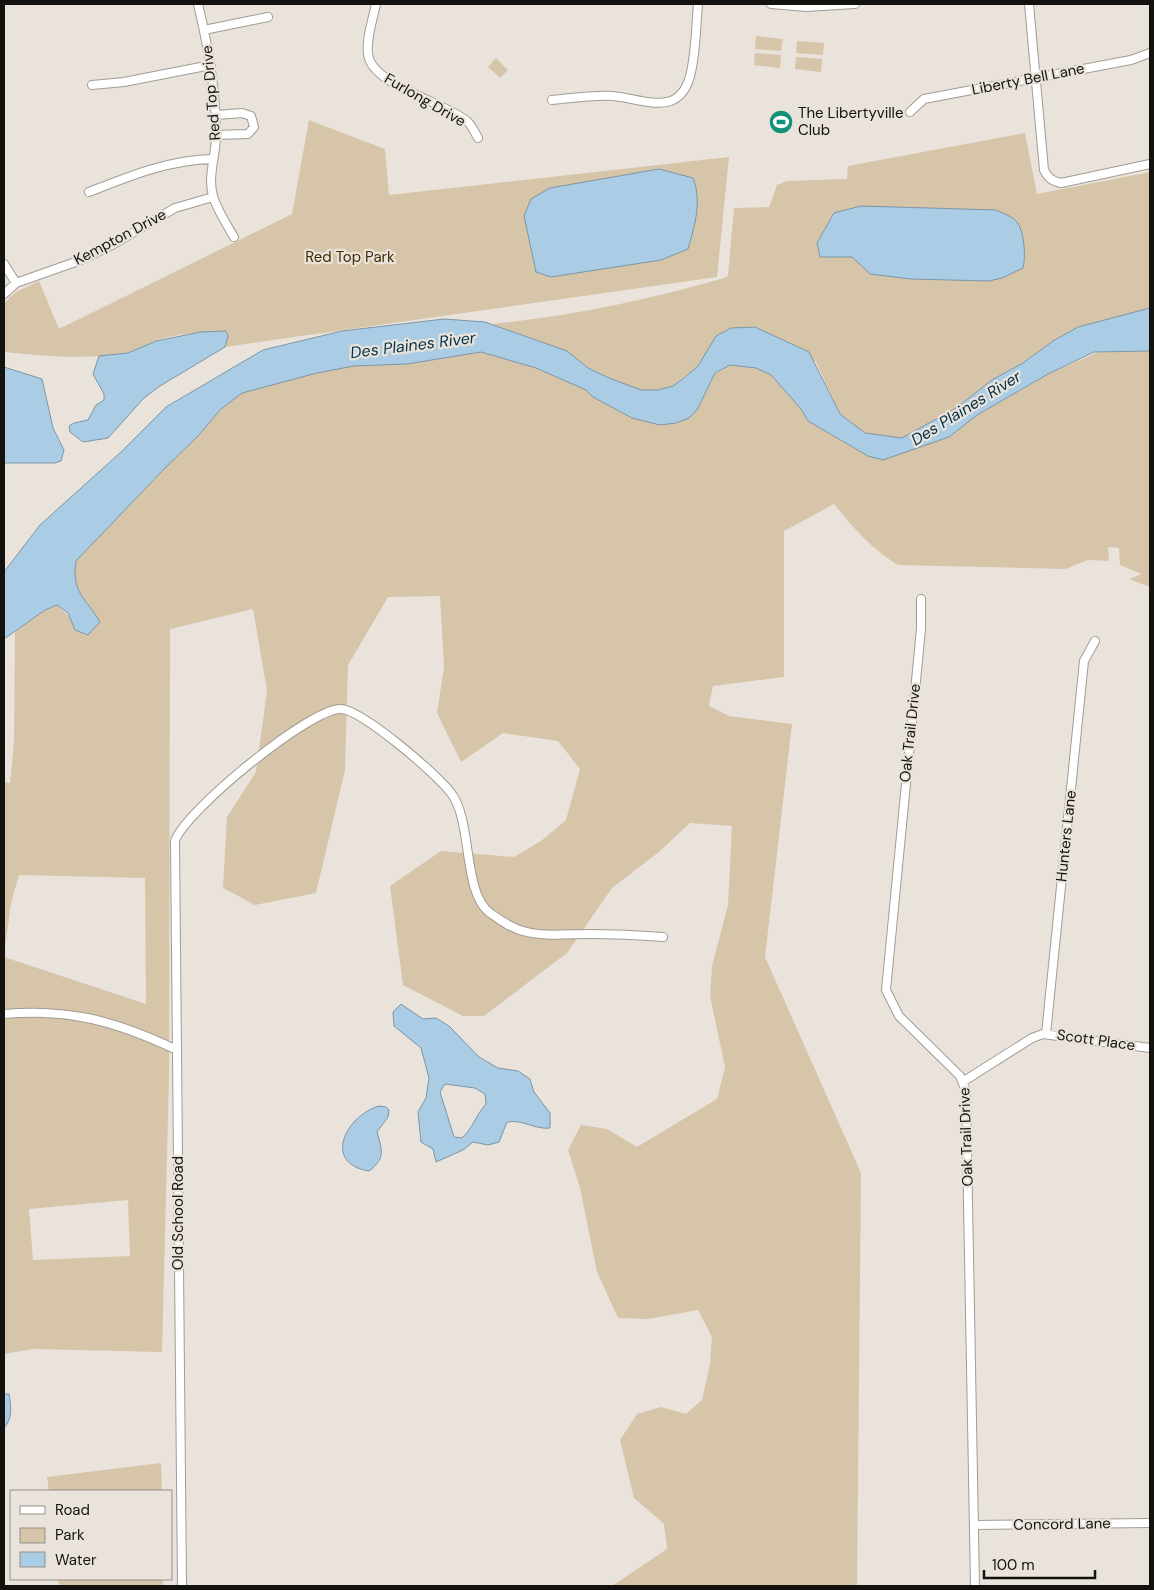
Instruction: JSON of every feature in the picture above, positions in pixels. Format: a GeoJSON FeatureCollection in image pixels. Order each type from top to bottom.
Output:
{"type":"FeatureCollection","features":[{"type":"Feature","properties":{"kind":"street","name":"Red Top Drive"},"geometry":{"type":"LineString","coordinates":[[198,4],[211,65],[216,114],[211,181],[213,197],[234,237]]}},
{"type":"Feature","properties":{"kind":"street","name":"Furlong Drive"},"geometry":{"type":"LineString","coordinates":[[376,4],[368,53],[370,63],[384,78],[469,123],[478,138]]}},
{"type":"Feature","properties":{"kind":"street"},"geometry":{"type":"LineString","coordinates":[[552,100],[613,96],[654,104],[673,100],[682,92],[691,72],[698,4]]}},
{"type":"Feature","properties":{"kind":"street"},"geometry":{"type":"LineString","coordinates":[[771,4],[831,7],[855,4]]}},
{"type":"Feature","properties":{"kind":"street"},"geometry":{"type":"LineString","coordinates":[[1029,4],[1044,170],[1047,176],[1055,182],[1061,183],[1150,164]]}},
{"type":"Feature","properties":{"kind":"street"},"geometry":{"type":"LineString","coordinates":[[204,30],[268,17]]}},
{"type":"Feature","properties":{"kind":"street","name":"Liberty Bell Lane"},"geometry":{"type":"LineString","coordinates":[[910,112],[924,99],[1130,60],[1150,54]]}},
{"type":"Feature","properties":{"kind":"street"},"geometry":{"type":"LineString","coordinates":[[92,85],[124,82],[211,65]]}},
{"type":"Feature","properties":{"kind":"street"},"geometry":{"type":"LineString","coordinates":[[216,114],[242,113],[251,116],[254,127],[248,134],[216,134]]}},
{"type":"Feature","properties":{"kind":"street"},"geometry":{"type":"LineString","coordinates":[[89,192],[168,164],[192,159],[213,159]]}},
{"type":"Feature","properties":{"kind":"street","name":"Kempton Drive"},"geometry":{"type":"LineString","coordinates":[[4,294],[16,283],[81,260],[112,245],[175,208],[213,197]]}},
{"type":"Feature","properties":{"kind":"street"},"geometry":{"type":"LineString","coordinates":[[4,264],[16,283]]}},
{"type":"Feature","properties":{"kind":"street","name":"Oak Trail Drive"},"geometry":{"type":"LineString","coordinates":[[920,599],[921,629],[886,990],[899,1016],[946,1060],[964,1081],[975,1586]]}},
{"type":"Feature","properties":{"kind":"street","name":"Hunters Lane"},"geometry":{"type":"LineString","coordinates":[[1046,1034],[1084,661],[1095,641]]}},
{"type":"Feature","properties":{"kind":"street","name":"Old School Road"},"geometry":{"type":"LineString","coordinates":[[182,1586],[175,841],[178,833],[201,808],[270,747],[306,722],[334,709],[342,709],[351,711],[379,730],[430,769],[453,794],[462,821],[478,899],[488,911],[522,931],[662,937]]}},
{"type":"Feature","properties":{"kind":"street"},"geometry":{"type":"LineString","coordinates":[[4,1014],[40,1012],[92,1017],[152,1038],[177,1050]]}},
{"type":"Feature","properties":{"kind":"street","name":"Scott Place"},"geometry":{"type":"LineString","coordinates":[[964,1081],[1032,1038],[1046,1034],[1150,1048]]}},
{"type":"Feature","properties":{"kind":"street","name":"Concord Lane"},"geometry":{"type":"LineString","coordinates":[[974,1525],[1150,1523]]}},
{"type":"Feature","properties":{"kind":"green space"},"geometry":{"type":"Polygon","coordinates":[[[756,36],[783,39],[781,51],[755,49],[756,36]]]}},
{"type":"Feature","properties":{"kind":"green space"},"geometry":{"type":"Polygon","coordinates":[[[797,41],[824,43],[823,55],[796,53],[797,41]]]}},
{"type":"Feature","properties":{"kind":"green space"},"geometry":{"type":"Polygon","coordinates":[[[755,53],[781,55],[780,68],[754,65],[755,53]]]}},
{"type":"Feature","properties":{"kind":"green space"},"geometry":{"type":"Polygon","coordinates":[[[796,57],[822,59],[821,72],[795,69],[796,57]]]}},
{"type":"Feature","properties":{"kind":"green space"},"geometry":{"type":"Polygon","coordinates":[[[496,58],[508,70],[500,78],[488,67],[496,58]]]}},
{"type":"Feature","properties":{"kind":"green space","name":"Red Top Park"},"geometry":{"type":"Polygon","coordinates":[[[309,120],[385,149],[389,195],[729,157],[717,277],[225,347],[228,336],[226,331],[172,336],[154,341],[130,352],[111,355],[65,357],[4,352],[4,303],[16,292],[39,281],[59,329],[292,214],[309,120]]]}},
{"type":"Feature","properties":{"kind":"green space"},"geometry":{"type":"Polygon","coordinates":[[[1025,133],[1037,194],[1150,172],[1150,308],[1078,327],[1053,341],[1023,363],[992,380],[956,408],[903,438],[865,433],[840,414],[816,362],[772,335],[699,362],[698,366],[673,386],[658,390],[641,390],[588,368],[567,351],[492,324],[551,317],[609,306],[724,278],[728,276],[734,208],[769,207],[777,185],[787,181],[847,179],[848,166],[1025,133]]]}},
{"type":"Feature","properties":{"kind":"green space"},"geometry":{"type":"Polygon","coordinates":[[[1150,351],[1150,587],[1129,579],[1142,574],[1120,565],[1119,548],[1108,547],[1109,561],[1088,560],[1065,569],[898,565],[863,537],[834,504],[784,531],[784,677],[713,686],[709,706],[729,716],[792,724],[765,957],[861,1173],[857,1586],[612,1586],[667,1549],[664,1524],[634,1498],[620,1440],[637,1414],[661,1407],[686,1414],[702,1400],[710,1364],[712,1337],[698,1310],[648,1319],[618,1318],[597,1272],[580,1188],[568,1150],[581,1125],[607,1129],[637,1147],[717,1099],[725,1067],[710,996],[712,966],[728,905],[732,826],[690,823],[659,852],[612,888],[567,953],[484,1016],[463,1016],[403,985],[390,886],[441,851],[514,857],[541,841],[566,820],[580,769],[558,741],[503,733],[461,762],[437,713],[444,667],[440,596],[388,597],[348,665],[345,770],[316,893],[255,905],[223,888],[227,817],[256,772],[267,691],[253,609],[170,629],[169,1078],[162,1352],[33,1349],[4,1354],[4,957],[146,1004],[145,878],[19,875],[11,903],[4,956],[4,782],[10,783],[14,743],[15,632],[45,610],[57,605],[88,635],[100,622],[77,589],[75,582],[76,561],[198,436],[221,409],[242,393],[317,373],[354,366],[407,364],[481,352],[536,368],[586,390],[593,397],[632,418],[697,410],[715,374],[730,365],[756,368],[771,375],[801,409],[808,421],[868,456],[949,437],[977,415],[1048,374],[1099,352],[1150,351]],[[128,1200],[29,1209],[33,1260],[130,1256],[128,1200]]]}},
{"type":"Feature","properties":{"kind":"green space"},"geometry":{"type":"Polygon","coordinates":[[[161,1463],[162,1490],[49,1490],[47,1477],[161,1463]]]}},
{"type":"Feature","properties":{"kind":"green space"},"geometry":{"type":"Polygon","coordinates":[[[58,1580],[163,1580],[163,1586],[59,1586],[58,1580]]]}},
{"type":"Feature","properties":{"kind":"water"},"geometry":{"type":"Polygon","coordinates":[[[659,169],[693,178],[696,187],[697,204],[695,222],[688,249],[661,260],[551,277],[536,272],[524,216],[531,199],[550,188],[659,169]]]}},
{"type":"Feature","properties":{"kind":"water"},"geometry":{"type":"Polygon","coordinates":[[[861,206],[996,210],[1012,218],[1019,225],[1024,246],[1023,268],[1002,278],[989,281],[911,279],[870,274],[852,257],[820,257],[817,243],[834,213],[861,206]]]}},
{"type":"Feature","properties":{"kind":"water","name":"Des Plaines River"},"geometry":{"type":"Polygon","coordinates":[[[1150,308],[1150,351],[1094,352],[1048,374],[977,415],[949,437],[883,460],[868,456],[808,421],[801,409],[771,375],[756,368],[730,365],[715,373],[697,410],[689,418],[676,423],[660,425],[632,418],[593,397],[586,390],[536,368],[481,352],[407,364],[354,366],[317,373],[242,393],[221,409],[198,436],[76,561],[75,572],[78,588],[100,622],[88,635],[75,630],[68,613],[57,605],[45,610],[4,639],[4,572],[40,525],[121,452],[166,407],[263,350],[342,331],[444,319],[485,322],[567,351],[588,368],[609,378],[641,390],[658,390],[673,386],[698,366],[716,336],[731,328],[755,327],[809,352],[840,414],[865,433],[902,438],[956,408],[992,380],[1023,363],[1053,341],[1078,327],[1150,308]]]}},
{"type":"Feature","properties":{"kind":"water"},"geometry":{"type":"Polygon","coordinates":[[[226,331],[228,336],[225,347],[160,386],[144,398],[108,438],[83,442],[70,432],[69,426],[88,420],[96,405],[104,400],[104,394],[93,374],[99,356],[128,353],[156,341],[201,332],[226,331]]]}},
{"type":"Feature","properties":{"kind":"water"},"geometry":{"type":"Polygon","coordinates":[[[4,367],[42,379],[53,428],[64,450],[61,461],[55,463],[4,463],[4,367]]]}},
{"type":"Feature","properties":{"kind":"water"},"geometry":{"type":"Polygon","coordinates":[[[401,1004],[423,1019],[436,1018],[449,1026],[479,1057],[498,1068],[518,1071],[530,1079],[534,1092],[550,1113],[550,1128],[513,1121],[507,1122],[499,1142],[488,1145],[473,1142],[463,1150],[436,1162],[433,1149],[421,1142],[418,1112],[426,1098],[429,1078],[421,1048],[394,1026],[393,1012],[401,1004]],[[445,1084],[440,1092],[454,1137],[462,1138],[466,1134],[486,1104],[485,1094],[475,1088],[445,1084]]]}},
{"type":"Feature","properties":{"kind":"water"},"geometry":{"type":"Polygon","coordinates":[[[379,1106],[386,1107],[389,1110],[388,1117],[377,1132],[381,1149],[380,1158],[369,1171],[354,1166],[346,1159],[343,1149],[344,1139],[349,1128],[357,1119],[367,1111],[379,1106]]]}},
{"type":"Feature","properties":{"kind":"water"},"geometry":{"type":"Polygon","coordinates":[[[4,1394],[9,1394],[11,1407],[9,1420],[4,1428],[4,1394]]]}},
{"type":"Feature","properties":{"kind":"place","name":"The Libertyville Club"},"geometry":{"type":"Point","coordinates":[781,122]}}]}
